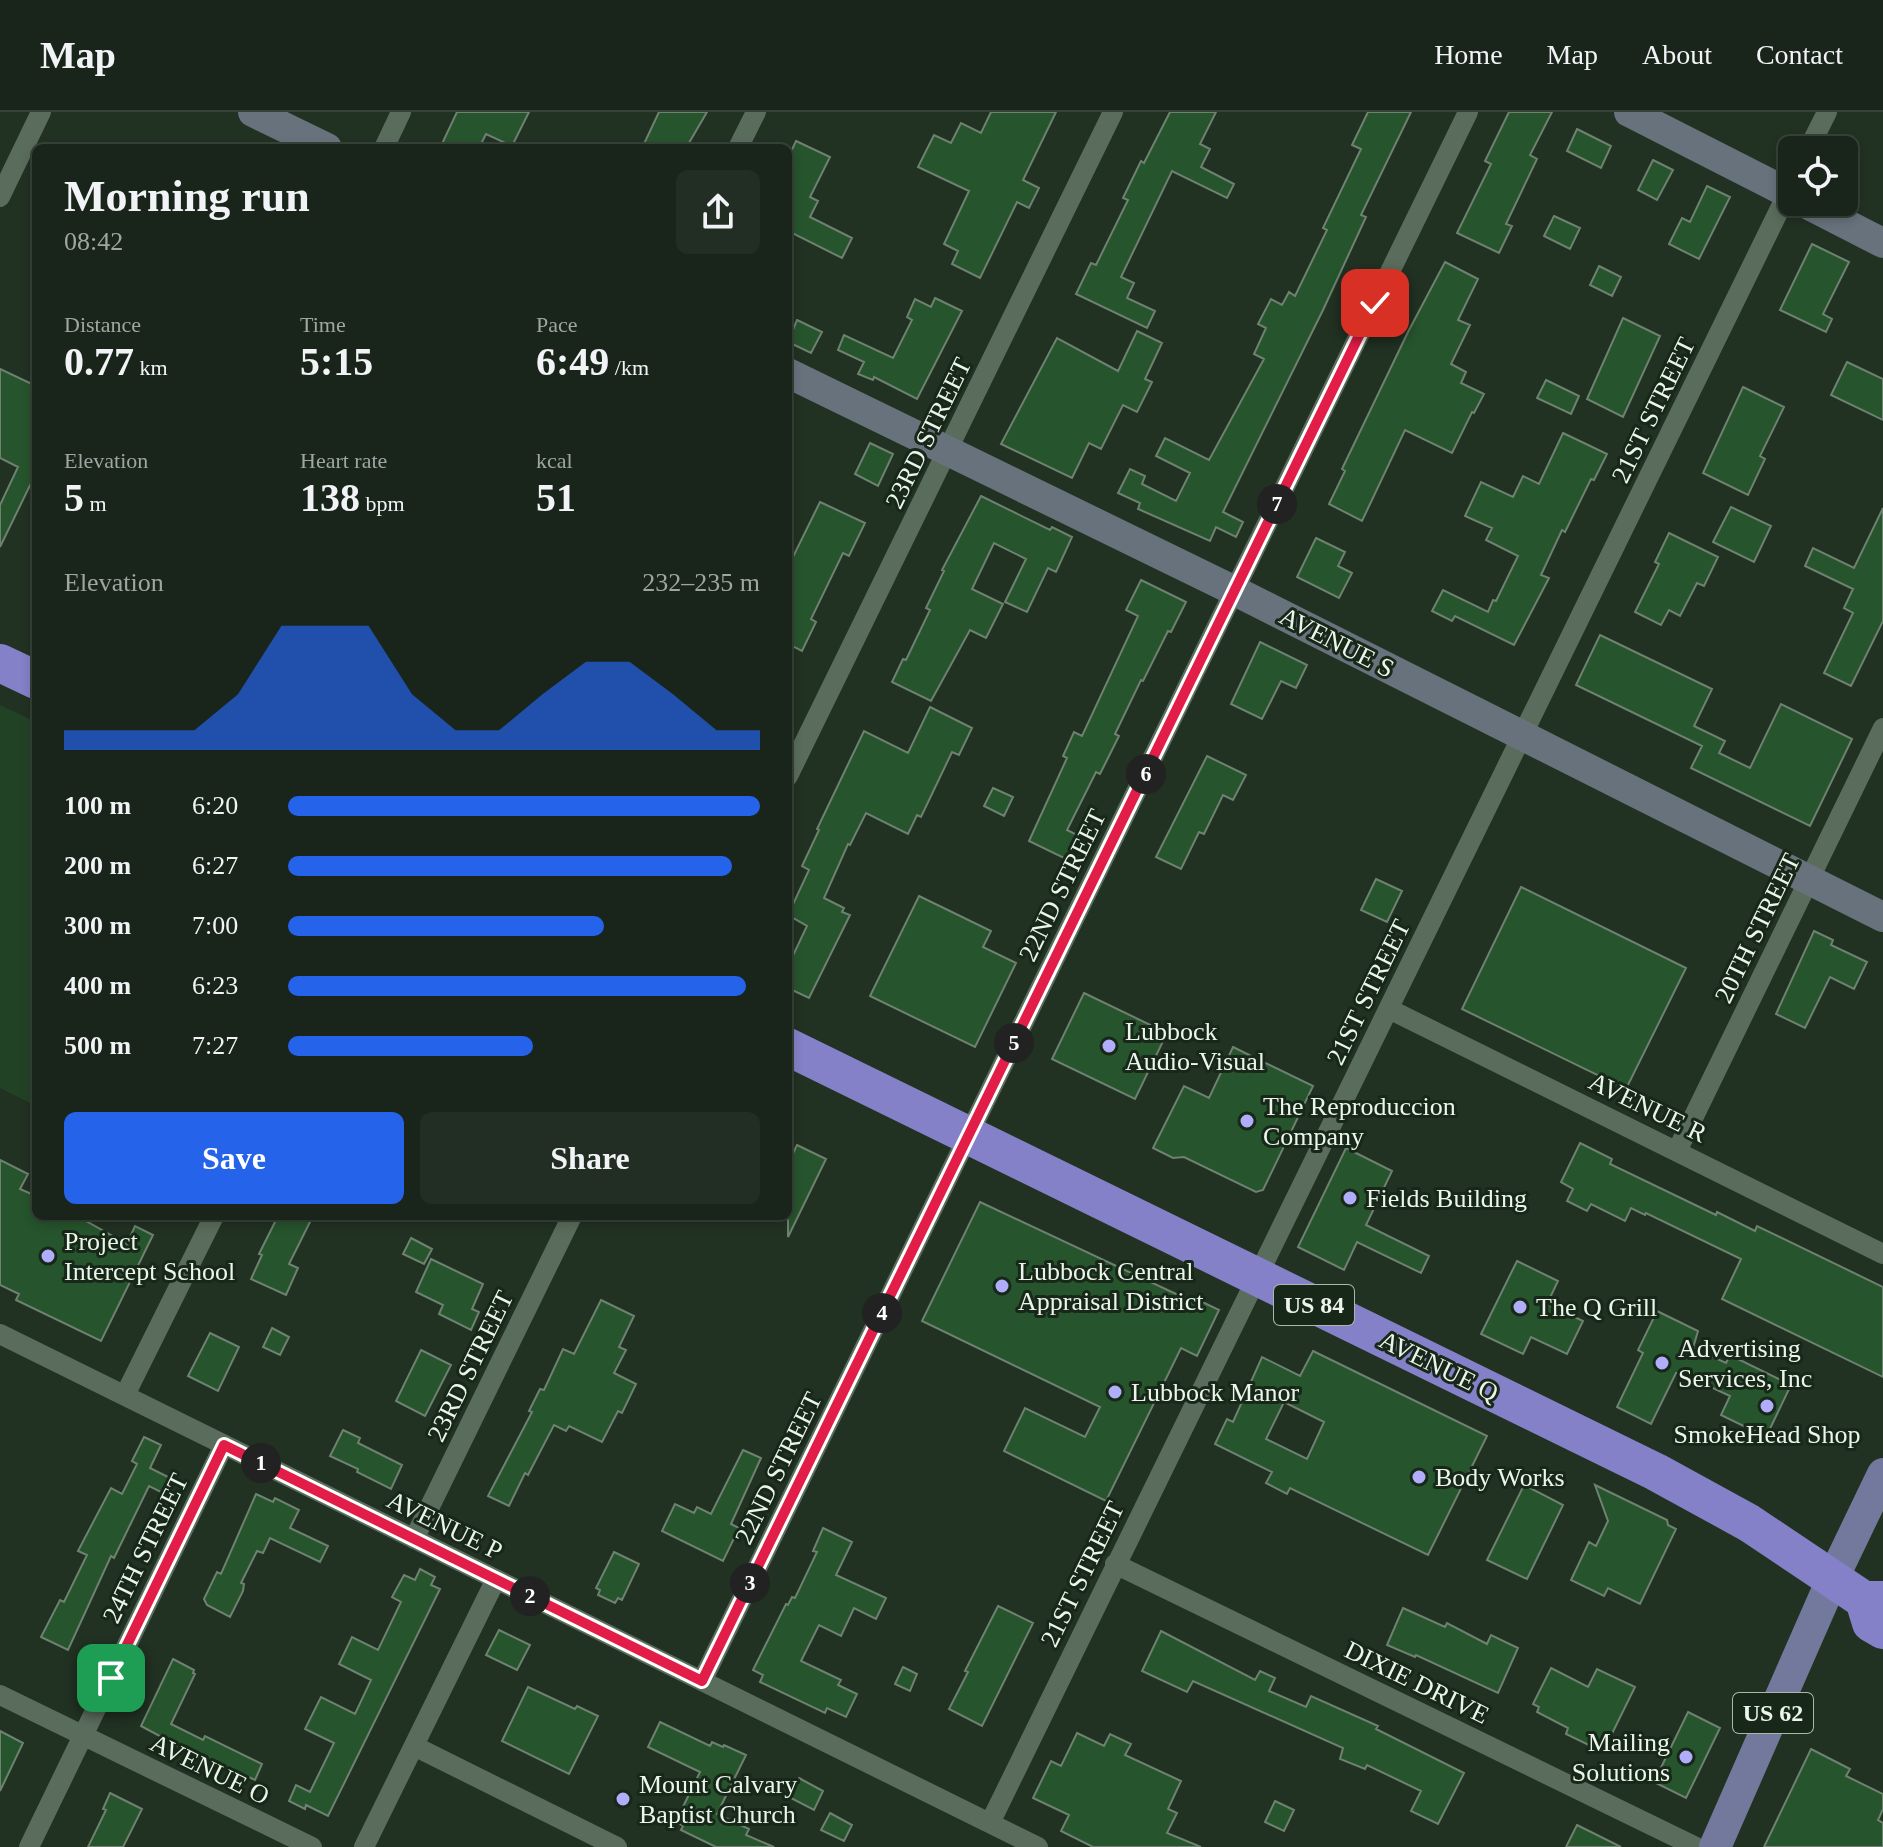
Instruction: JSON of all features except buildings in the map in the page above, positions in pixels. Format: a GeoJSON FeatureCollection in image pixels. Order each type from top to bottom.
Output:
{"type":"FeatureCollection","features":[{"type":"Feature","properties":{"kind":"highway"},"geometry":{"type":"LineString","coordinates":[[0,663],[32,678]]}},
{"type":"Feature","properties":{"kind":"highway","name":"AVENUE Q"},"geometry":{"type":"LineString","coordinates":[[792,1049],[1656,1472],[1749,1523],[1877,1610]]}},
{"type":"Feature","properties":{"kind":"main road","name":"US 62"},"geometry":{"type":"LineString","coordinates":[[1715,1847],[1832,1580],[1883,1474]]}},
{"type":"Feature","properties":{"kind":"street"},"geometry":{"type":"LineString","coordinates":[[0,197],[41,112]]}},
{"type":"Feature","properties":{"kind":"street"},"geometry":{"type":"LineString","coordinates":[[253,112],[319,144]]}},
{"type":"Feature","properties":{"kind":"street"},"geometry":{"type":"LineString","coordinates":[[386,144],[401,112]]}},
{"type":"Feature","properties":{"kind":"street"},"geometry":{"type":"LineString","coordinates":[[740,144],[756,112]]}},
{"type":"Feature","properties":{"kind":"street","name":"23RD STREET"},"geometry":{"type":"LineString","coordinates":[[792,768],[1113,112]]}},
{"type":"Feature","properties":{"kind":"street","name":"22ND STREET"},"geometry":{"type":"LineString","coordinates":[[702,1681],[1468,112]]}},
{"type":"Feature","properties":{"kind":"street"},"geometry":{"type":"LineString","coordinates":[[1629,112],[1778,185]]}},
{"type":"Feature","properties":{"kind":"street"},"geometry":{"type":"LineString","coordinates":[[1815,136],[1827,112]]}},
{"type":"Feature","properties":{"kind":"street","name":"21ST STREET"},"geometry":{"type":"LineString","coordinates":[[990,1823],[1255,1276],[1783,216]]}},
{"type":"Feature","properties":{"kind":"street"},"geometry":{"type":"LineString","coordinates":[[1835,216],[1883,243]]}},
{"type":"Feature","properties":{"kind":"street","name":"AVENUE S"},"geometry":{"type":"LineString","coordinates":[[792,375],[1235,591],[1883,917]]}},
{"type":"Feature","properties":{"kind":"street","name":"20TH STREET"},"geometry":{"type":"LineString","coordinates":[[1677,1151],[1883,728]]}},
{"type":"Feature","properties":{"kind":"street","name":"AVENUE R"},"geometry":{"type":"LineString","coordinates":[[1389,1009],[1883,1254]]}},
{"type":"Feature","properties":{"kind":"street"},"geometry":{"type":"LineString","coordinates":[[125,1395],[212,1220]]}},
{"type":"Feature","properties":{"kind":"street","name":"23RD STREET"},"geometry":{"type":"LineString","coordinates":[[414,1539],[570,1220]]}},
{"type":"Feature","properties":{"kind":"street","name":"AVENUE P"},"geometry":{"type":"LineString","coordinates":[[0,1334],[1038,1847]]}},
{"type":"Feature","properties":{"kind":"street","name":"24TH STREET"},"geometry":{"type":"LineString","coordinates":[[29,1847],[224,1445]]}},
{"type":"Feature","properties":{"kind":"street","name":"DIXIE DRIVE"},"geometry":{"type":"LineString","coordinates":[[1115,1564],[1696,1847]]}},
{"type":"Feature","properties":{"kind":"street"},"geometry":{"type":"LineString","coordinates":[[364,1847],[496,1579]]}},
{"type":"Feature","properties":{"kind":"street","name":"AVENUE O"},"geometry":{"type":"LineString","coordinates":[[0,1695],[312,1847]]}},
{"type":"Feature","properties":{"kind":"street"},"geometry":{"type":"LineString","coordinates":[[414,1746],[617,1847]]}},
{"type":"Feature","properties":{"kind":"green space"},"geometry":{"type":"Polygon","coordinates":[[[0,705],[32,720],[32,1104],[0,1088],[0,705]]]}},
{"type":"Feature","properties":{"kind":"place","name":"Lubbock Audio-Visual"},"geometry":{"type":"Point","coordinates":[1109,1046]}},
{"type":"Feature","properties":{"kind":"place","name":"The Reproduccion Company"},"geometry":{"type":"Point","coordinates":[1247,1121]}},
{"type":"Feature","properties":{"kind":"place","name":"Fields Building"},"geometry":{"type":"Point","coordinates":[1350,1198]}},
{"type":"Feature","properties":{"kind":"place","name":"Project Intercept School"},"geometry":{"type":"Point","coordinates":[48,1256]}},
{"type":"Feature","properties":{"kind":"place","name":"Lubbock Central Appraisal District"},"geometry":{"type":"Point","coordinates":[1002,1286]}},
{"type":"Feature","properties":{"kind":"place","name":"The Q Grill"},"geometry":{"type":"Point","coordinates":[1520,1307]}},
{"type":"Feature","properties":{"kind":"place","name":"Advertising Services, Inc"},"geometry":{"type":"Point","coordinates":[1662,1363]}},
{"type":"Feature","properties":{"kind":"place","name":"Lubbock Manor"},"geometry":{"type":"Point","coordinates":[1115,1392]}},
{"type":"Feature","properties":{"kind":"place","name":"SmokeHead Shop"},"geometry":{"type":"Point","coordinates":[1767,1406]}},
{"type":"Feature","properties":{"kind":"place","name":"Body Works"},"geometry":{"type":"Point","coordinates":[1419,1477]}},
{"type":"Feature","properties":{"kind":"place","name":"Mailing Solutions"},"geometry":{"type":"Point","coordinates":[1686,1757]}},
{"type":"Feature","properties":{"kind":"place","name":"Mount Calvary Baptist Church"},"geometry":{"type":"Point","coordinates":[623,1799]}},
{"type":"Feature","properties":{"kind":"route"},"geometry":{"type":"LineString","coordinates":[[111,1678],[224,1445],[702,1681],[1375,303]]}}]}
